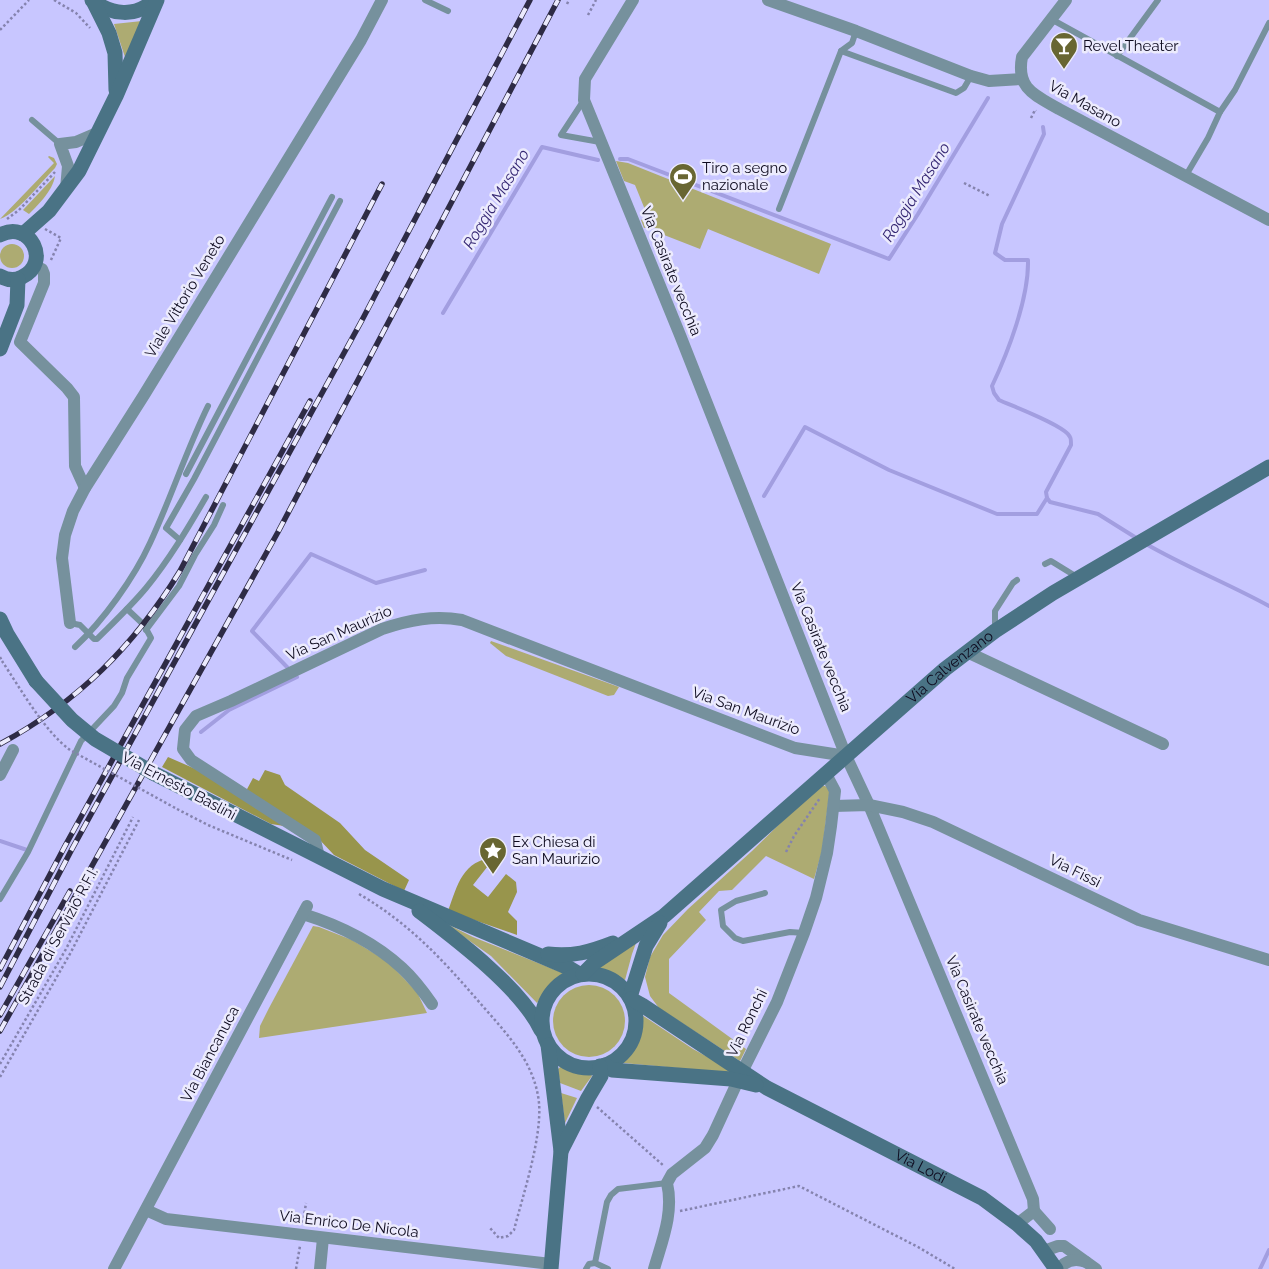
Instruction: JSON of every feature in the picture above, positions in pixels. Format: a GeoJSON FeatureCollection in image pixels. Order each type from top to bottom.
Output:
{"type":"FeatureCollection","features":[{"type":"Feature","properties":{"kind":"main road"},"geometry":{"type":"LineString","coordinates":[[92,0],[104,9],[129,13],[141,9],[155,0]]}},
{"type":"Feature","properties":{"kind":"main road"},"geometry":{"type":"LineString","coordinates":[[92,0],[109,33],[115,53],[116,96]]}},
{"type":"Feature","properties":{"kind":"main road"},"geometry":{"type":"LineString","coordinates":[[23,234],[49,211],[79,171],[116,96],[155,0]]}},
{"type":"Feature","properties":{"kind":"main road"},"geometry":{"type":"LineString","coordinates":[[36,248],[49,211]]}},
{"type":"Feature","properties":{"kind":"main road"},"geometry":{"type":"LineString","coordinates":[[1,228],[9,232],[23,234],[33,242],[37,254],[34,266],[30,272],[18,279],[10,280],[1,277]]}},
{"type":"Feature","properties":{"kind":"main road"},"geometry":{"type":"LineString","coordinates":[[1,277],[17,305]]}},
{"type":"Feature","properties":{"kind":"main road"},"geometry":{"type":"LineString","coordinates":[[0,349],[17,305],[18,279]]}},
{"type":"Feature","properties":{"kind":"main road","name":"Via Calvenzano"},"geometry":{"type":"LineString","coordinates":[[581,974],[594,963],[664,916],[828,778],[846,756],[945,669],[995,631],[1078,578],[1269,467]]}},
{"type":"Feature","properties":{"kind":"main road","name":"Via Ernesto Baslini"},"geometry":{"type":"LineString","coordinates":[[0,619],[36,681],[72,720],[95,738],[153,773],[404,899],[581,974]]}},
{"type":"Feature","properties":{"kind":"main road","name":"Via Ernesto Baslini"},"geometry":{"type":"LineString","coordinates":[[404,899],[460,942],[498,977],[535,1017],[546,1041]]}},
{"type":"Feature","properties":{"kind":"main road","name":"Via Calvenzano"},"geometry":{"type":"LineString","coordinates":[[630,998],[646,946],[664,916]]}},
{"type":"Feature","properties":{"kind":"main road"},"geometry":{"type":"LineString","coordinates":[[532,952],[564,956],[582,954],[642,932]]}},
{"type":"Feature","properties":{"kind":"main road"},"geometry":{"type":"LineString","coordinates":[[546,1041],[558,1056],[570,1064],[585,1068],[602,1066],[618,1058],[631,1041],[636,1020],[630,998],[623,988],[604,976],[581,974],[558,985],[547,998],[542,1013],[542,1029],[546,1041],[562,1151],[551,1266]]}},
{"type":"Feature","properties":{"kind":"main road","name":"Via Lodi"},"geometry":{"type":"LineString","coordinates":[[630,998],[740,1076],[957,1184],[990,1203],[1036,1241],[1057,1269]]}},
{"type":"Feature","properties":{"kind":"main road"},"geometry":{"type":"LineString","coordinates":[[562,1151],[601,1076],[602,1066]]}},
{"type":"Feature","properties":{"kind":"main road","name":"Via Lodi"},"geometry":{"type":"LineString","coordinates":[[602,1066],[612,1070],[740,1076]]}},
{"type":"Feature","properties":{"kind":"street","name":"Viale Vittorio Veneto"},"geometry":{"type":"LineString","coordinates":[[70,623],[62,558],[65,535],[73,511],[85,488],[149,387],[361,40],[382,0]]}},
{"type":"Feature","properties":{"kind":"street"},"geometry":{"type":"LineString","coordinates":[[583,96],[584,79],[632,0]]}},
{"type":"Feature","properties":{"kind":"street"},"geometry":{"type":"LineString","coordinates":[[768,0],[989,81],[1021,78],[1022,57],[1066,0]]}},
{"type":"Feature","properties":{"kind":"street","name":"Via Masano"},"geometry":{"type":"LineString","coordinates":[[1021,78],[1034,94],[1269,220]]}},
{"type":"Feature","properties":{"kind":"street","name":"Via Casirate vecchia"},"geometry":{"type":"LineString","coordinates":[[583,96],[680,335],[846,756],[869,805],[1030,1190],[1034,1211],[1050,1229]]}},
{"type":"Feature","properties":{"kind":"street"},"geometry":{"type":"LineString","coordinates":[[66,190],[68,166],[60,144],[76,142],[97,133]]}},
{"type":"Feature","properties":{"kind":"street"},"geometry":{"type":"LineString","coordinates":[[34,266],[42,269],[44,283],[20,342],[74,397],[75,466],[85,488]]}},
{"type":"Feature","properties":{"kind":"street","name":"Via San Maurizio"},"geometry":{"type":"LineString","coordinates":[[318,857],[315,840],[191,760],[183,749],[185,730],[196,716],[382,630],[416,620],[446,617],[462,620],[795,748],[846,756]]}},
{"type":"Feature","properties":{"kind":"street"},"geometry":{"type":"LineString","coordinates":[[967,652],[1163,744]]}},
{"type":"Feature","properties":{"kind":"street"},"geometry":{"type":"LineString","coordinates":[[0,775],[13,750]]}},
{"type":"Feature","properties":{"kind":"street","name":"Via Ronchi"},"geometry":{"type":"LineString","coordinates":[[670,1178],[704,1148],[714,1135],[740,1076],[777,1002],[816,898],[827,854],[835,791],[828,778]]}},
{"type":"Feature","properties":{"kind":"street","name":"Via Fissi"},"geometry":{"type":"LineString","coordinates":[[834,806],[869,805],[903,812],[934,822],[1139,920],[1269,960]]}},
{"type":"Feature","properties":{"kind":"street","name":"Via Biancanuca"},"geometry":{"type":"LineString","coordinates":[[114,1269],[305,910],[381,951],[402,967],[418,984],[432,1004]]}},
{"type":"Feature","properties":{"kind":"street"},"geometry":{"type":"LineString","coordinates":[[654,1269],[670,1217],[670,1178]]}},
{"type":"Feature","properties":{"kind":"street","name":"Via Enrico De Nicola"},"geometry":{"type":"LineString","coordinates":[[146,1210],[166,1219],[551,1266]]}},
{"type":"Feature","properties":{"kind":"street"},"geometry":{"type":"LineString","coordinates":[[1017,1224],[1034,1211]]}},
{"type":"Feature","properties":{"kind":"street"},"geometry":{"type":"LineString","coordinates":[[320,1269],[323,1238]]}},
{"type":"Feature","properties":{"kind":"street"},"geometry":{"type":"LineString","coordinates":[[1044,1251],[1064,1246],[1093,1267]]}},
{"type":"Feature","properties":{"kind":"street"},"geometry":{"type":"LineString","coordinates":[[1057,1269],[1063,1264],[1077,1260],[1093,1267]]}},
{"type":"Feature","properties":{"kind":"lane"},"geometry":{"type":"LineString","coordinates":[[425,0],[448,12]]}},
{"type":"Feature","properties":{"kind":"lane"},"geometry":{"type":"LineString","coordinates":[[1117,56],[1158,0]]}},
{"type":"Feature","properties":{"kind":"lane"},"geometry":{"type":"LineString","coordinates":[[1050,19],[1220,112]]}},
{"type":"Feature","properties":{"kind":"lane"},"geometry":{"type":"LineString","coordinates":[[1185,176],[1220,112],[1235,90],[1269,22]]}},
{"type":"Feature","properties":{"kind":"lane"},"geometry":{"type":"LineString","coordinates":[[779,209],[841,50],[852,43],[856,31]]}},
{"type":"Feature","properties":{"kind":"lane"},"geometry":{"type":"LineString","coordinates":[[841,50],[956,93],[964,88],[971,76]]}},
{"type":"Feature","properties":{"kind":"lane"},"geometry":{"type":"LineString","coordinates":[[583,96],[561,135],[601,142]]}},
{"type":"Feature","properties":{"kind":"lane"},"geometry":{"type":"LineString","coordinates":[[32,120],[60,144]]}},
{"type":"Feature","properties":{"kind":"lane"},"geometry":{"type":"LineString","coordinates":[[181,467],[187,472],[332,197]]}},
{"type":"Feature","properties":{"kind":"lane"},"geometry":{"type":"LineString","coordinates":[[180,540],[166,528],[194,479],[340,201]]}},
{"type":"Feature","properties":{"kind":"lane"},"geometry":{"type":"LineString","coordinates":[[75,647],[89,634],[114,602],[149,544],[193,437],[208,406]]}},
{"type":"Feature","properties":{"kind":"lane"},"geometry":{"type":"LineString","coordinates":[[70,623],[80,625],[94,639],[97,639],[127,609],[156,574],[180,540],[206,497]]}},
{"type":"Feature","properties":{"kind":"lane"},"geometry":{"type":"LineString","coordinates":[[146,630],[179,586],[195,555],[214,525],[223,505]]}},
{"type":"Feature","properties":{"kind":"lane"},"geometry":{"type":"LineString","coordinates":[[1045,564],[1051,561],[1078,578]]}},
{"type":"Feature","properties":{"kind":"lane"},"geometry":{"type":"LineString","coordinates":[[995,631],[995,611],[1013,583],[1017,580]]}},
{"type":"Feature","properties":{"kind":"lane"},"geometry":{"type":"LineString","coordinates":[[0,898],[28,852],[80,741],[97,722],[108,715],[151,638],[144,625],[127,609]]}},
{"type":"Feature","properties":{"kind":"lane"},"geometry":{"type":"LineString","coordinates":[[765,893],[736,901],[721,910],[723,926],[735,938],[743,941],[790,932],[804,933]]}},
{"type":"Feature","properties":{"kind":"lane"},"geometry":{"type":"LineString","coordinates":[[595,1263],[607,1202],[611,1195],[618,1189],[670,1178]]}},
{"type":"Feature","properties":{"kind":"lane"},"geometry":{"type":"LineString","coordinates":[[586,1269],[589,1264],[595,1263],[608,1269]]}},
{"type":"Feature","properties":{"kind":"path"},"geometry":{"type":"LineString","coordinates":[[0,30],[29,0]]}},
{"type":"Feature","properties":{"kind":"path"},"geometry":{"type":"LineString","coordinates":[[54,0],[76,13],[92,30]]}},
{"type":"Feature","properties":{"kind":"path"},"geometry":{"type":"LineString","coordinates":[[567,4],[569,0]]}},
{"type":"Feature","properties":{"kind":"path"},"geometry":{"type":"LineString","coordinates":[[588,15],[596,0]]}},
{"type":"Feature","properties":{"kind":"path"},"geometry":{"type":"LineString","coordinates":[[1,228],[58,168],[65,157]]}},
{"type":"Feature","properties":{"kind":"path"},"geometry":{"type":"LineString","coordinates":[[964,183],[990,196]]}},
{"type":"Feature","properties":{"kind":"path"},"geometry":{"type":"LineString","coordinates":[[0,657],[2,661]]}},
{"type":"Feature","properties":{"kind":"path"},"geometry":{"type":"LineString","coordinates":[[786,852],[828,778]]}},
{"type":"Feature","properties":{"kind":"path","name":"Strada di Servizio R.F.I."},"geometry":{"type":"LineString","coordinates":[[0,1064],[66,949],[133,817]]}},
{"type":"Feature","properties":{"kind":"path"},"geometry":{"type":"LineString","coordinates":[[0,1078],[71,952],[138,820]]}},
{"type":"Feature","properties":{"kind":"path"},"geometry":{"type":"LineString","coordinates":[[533,1075],[553,1088]]}},
{"type":"Feature","properties":{"kind":"path"},"geometry":{"type":"LineString","coordinates":[[588,1098],[670,1178]]}},
{"type":"Feature","properties":{"kind":"path"},"geometry":{"type":"LineString","coordinates":[[674,1208],[681,1211],[799,1186],[918,1247],[955,1269]]}},
{"type":"Feature","properties":{"kind":"path"},"geometry":{"type":"LineString","coordinates":[[296,1269],[306,1203]]}},
{"type":"Feature","properties":{"kind":"shaded area"},"geometry":{"type":"Polygon","coordinates":[[[142,21],[125,57],[114,24],[142,21]]]}},
{"type":"Feature","properties":{"kind":"shaded area"},"geometry":{"type":"Polygon","coordinates":[[[49,156],[54,158],[57,164],[55,168],[22,204],[0,219],[54,163],[49,156]]]}},
{"type":"Feature","properties":{"kind":"shaded area","name":"Tiro a segno nazionale"},"geometry":{"type":"Polygon","coordinates":[[[616,161],[628,163],[831,244],[819,274],[708,229],[700,249],[659,233],[660,230],[653,226],[644,228],[641,220],[648,217],[635,185],[624,181],[616,161]]]}},
{"type":"Feature","properties":{"kind":"shaded area"},"geometry":{"type":"Polygon","coordinates":[[[55,176],[49,192],[37,206],[29,214],[23,210],[55,176]]]}},
{"type":"Feature","properties":{"kind":"shaded area"},"geometry":{"type":"Polygon","coordinates":[[[12,244],[21,247],[24,256],[21,265],[12,268],[3,265],[0,256],[3,247],[12,244]]]}},
{"type":"Feature","properties":{"kind":"shaded area"},"geometry":{"type":"Polygon","coordinates":[[[491,641],[619,687],[614,695],[608,696],[506,656],[490,643],[491,641]]]}},
{"type":"Feature","properties":{"kind":"shaded area"},"geometry":{"type":"Polygon","coordinates":[[[168,757],[246,791],[253,778],[259,781],[265,770],[280,775],[285,785],[340,823],[365,850],[409,880],[404,891],[334,855],[317,837],[304,829],[271,824],[162,767],[168,757]]]}},
{"type":"Feature","properties":{"kind":"shaded area"},"geometry":{"type":"Polygon","coordinates":[[[822,785],[830,788],[822,851],[814,879],[766,856],[732,890],[719,891],[699,912],[706,920],[669,959],[669,993],[746,1049],[740,1061],[659,1008],[650,996],[645,977],[650,957],[663,935],[688,909],[752,851],[817,787],[822,785]]]}},
{"type":"Feature","properties":{"kind":"shaded area"},"geometry":{"type":"Polygon","coordinates":[[[495,857],[473,885],[488,897],[506,874],[516,882],[517,892],[508,912],[517,921],[517,935],[448,911],[459,883],[468,869],[484,859],[495,857]]]}},
{"type":"Feature","properties":{"kind":"shaded area"},"geometry":{"type":"Polygon","coordinates":[[[447,924],[473,937],[563,973],[550,984],[537,1003],[491,956],[447,924]]]}},
{"type":"Feature","properties":{"kind":"shaded area"},"geometry":{"type":"Polygon","coordinates":[[[313,926],[352,940],[387,961],[417,992],[427,1013],[259,1038],[260,1026],[313,926]]]}},
{"type":"Feature","properties":{"kind":"shaded area"},"geometry":{"type":"Polygon","coordinates":[[[636,943],[625,980],[596,967],[636,943]]]}},
{"type":"Feature","properties":{"kind":"shaded area"},"geometry":{"type":"Polygon","coordinates":[[[589,985],[609,991],[619,1001],[625,1021],[619,1041],[609,1051],[589,1057],[569,1051],[559,1041],[553,1021],[559,1001],[569,991],[589,985]]]}},
{"type":"Feature","properties":{"kind":"shaded area"},"geometry":{"type":"Polygon","coordinates":[[[642,1015],[693,1049],[733,1071],[733,1073],[623,1063],[623,1060],[637,1042],[642,1015]]]}},
{"type":"Feature","properties":{"kind":"shaded area"},"geometry":{"type":"Polygon","coordinates":[[[561,1066],[573,1072],[591,1074],[592,1076],[581,1091],[560,1083],[558,1069],[561,1066]]]}},
{"type":"Feature","properties":{"kind":"shaded area"},"geometry":{"type":"Polygon","coordinates":[[[561,1093],[577,1098],[565,1123],[561,1093]]]}},
{"type":"Feature","properties":{"kind":"waterway","name":"Roggia Masano"},"geometry":{"type":"LineString","coordinates":[[620,159],[628,159],[889,259],[988,98]]}},
{"type":"Feature","properties":{"kind":"waterway"},"geometry":{"type":"LineString","coordinates":[[1043,127],[1044,134],[1002,224],[995,253],[1005,260],[1028,260],[1025,291],[1021,308],[1011,341],[992,386],[999,400],[1059,427],[1070,438],[1071,445],[1046,492],[1050,502],[1098,514],[1138,539]]}},
{"type":"Feature","properties":{"kind":"waterway","name":"Roggia Masano"},"geometry":{"type":"LineString","coordinates":[[443,313],[542,147],[598,160]]}},
{"type":"Feature","properties":{"kind":"waterway"},"geometry":{"type":"LineString","coordinates":[[764,496],[805,427],[889,470],[997,514],[1037,514],[1047,498]]}},
{"type":"Feature","properties":{"kind":"waterway"},"geometry":{"type":"LineString","coordinates":[[1146,544],[1269,606]]}},
{"type":"Feature","properties":{"kind":"waterway"},"geometry":{"type":"LineString","coordinates":[[287,667],[252,631],[311,554],[376,583],[425,570]]}},
{"type":"Feature","properties":{"kind":"waterway"},"geometry":{"type":"LineString","coordinates":[[201,732],[229,710],[297,677]]}},
{"type":"Feature","properties":{"kind":"waterway"},"geometry":{"type":"LineString","coordinates":[[0,841],[27,850]]}},
{"type":"Feature","properties":{"kind":"waterway"},"geometry":{"type":"LineString","coordinates":[[1260,1269],[1269,1250]]}},
{"type":"Feature","properties":{"kind":"railway"},"geometry":{"type":"LineString","coordinates":[[0,987],[72,849],[361,322],[530,0]]}},
{"type":"Feature","properties":{"kind":"railway"},"geometry":{"type":"LineString","coordinates":[[0,1031],[278,532],[558,0]]}},
{"type":"Feature","properties":{"kind":"railway"},"geometry":{"type":"LineString","coordinates":[[0,744],[55,710],[79,691],[123,648],[162,598],[180,571],[382,184]]}},
{"type":"Feature","properties":{"kind":"railway"},"geometry":{"type":"LineString","coordinates":[[0,969],[65,846],[310,401]]}},
{"type":"Feature","properties":{"kind":"railway"},"geometry":{"type":"LineString","coordinates":[[0,1015],[70,891]]}},
{"type":"Feature","properties":{"kind":"place","name":"Revel Theater"},"geometry":{"type":"Point","coordinates":[1064,70]}},
{"type":"Feature","properties":{"kind":"place","name":"Tiro a segno nazionale"},"geometry":{"type":"Point","coordinates":[683,201]}},
{"type":"Feature","properties":{"kind":"place","name":"Ex Chiesa di San Maurizio"},"geometry":{"type":"Point","coordinates":[493,875]}}]}
